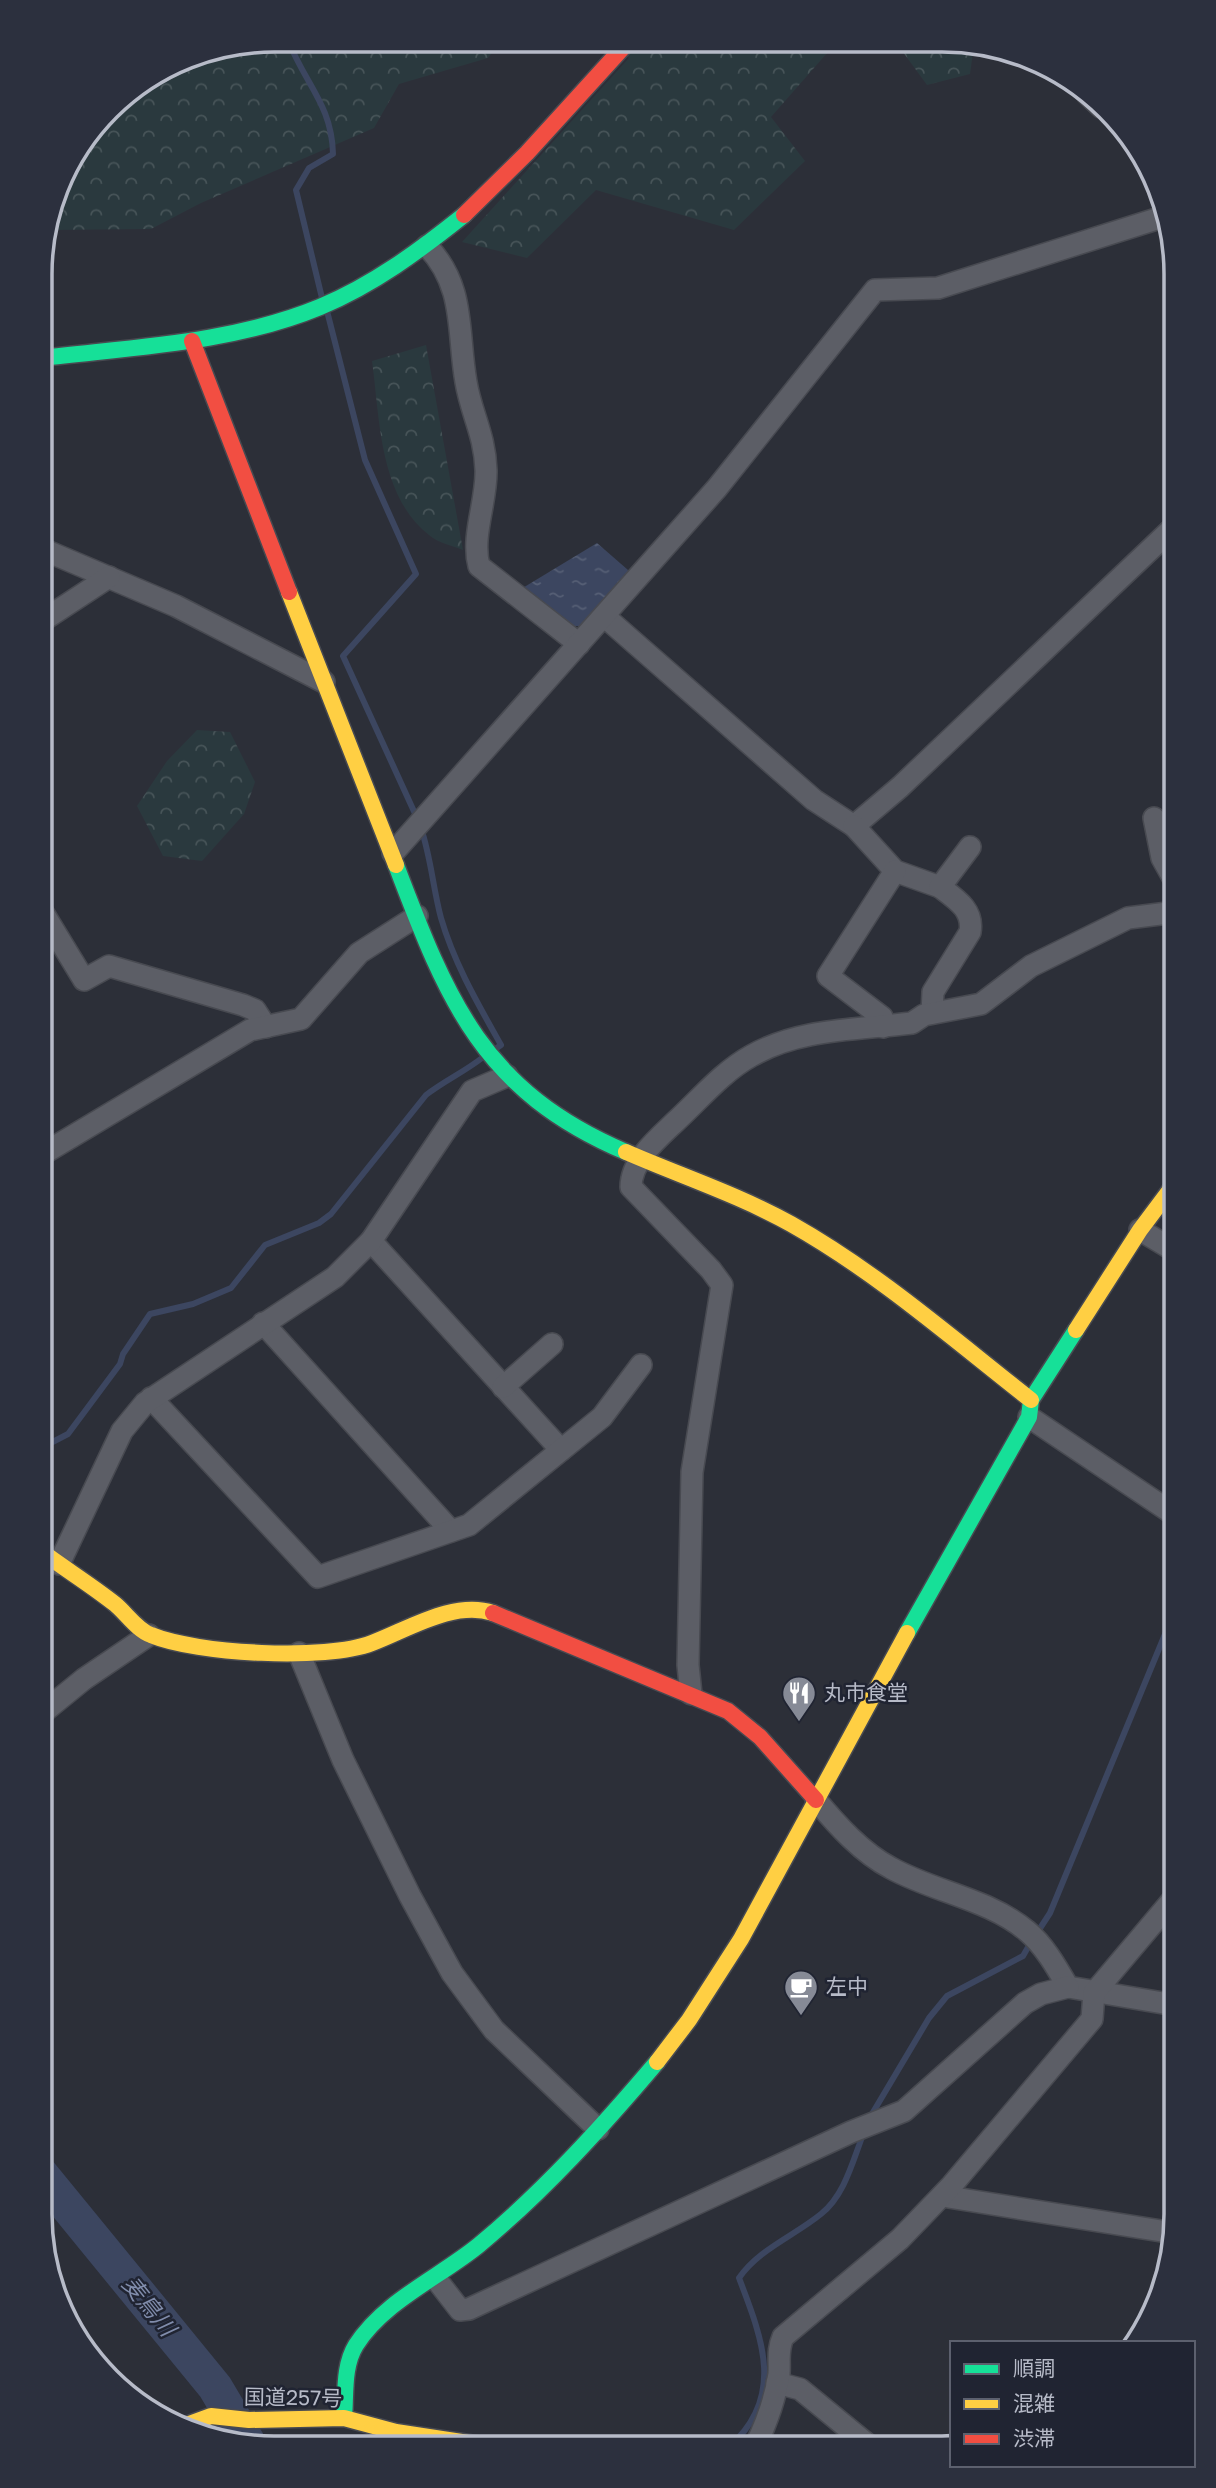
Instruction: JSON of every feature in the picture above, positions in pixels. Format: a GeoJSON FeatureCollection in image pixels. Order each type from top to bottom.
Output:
{"type":"FeatureCollection","features":[{"type":"Feature","properties":{"kind":"main road"},"geometry":{"type":"LineString","coordinates":[[53,357],[192,341],[277,322],[313,310],[377,280],[428,246],[486,197],[620,52]]}},
{"type":"Feature","properties":{"kind":"main road"},"geometry":{"type":"LineString","coordinates":[[192,341],[254,510],[417,916],[452,997],[507,1076],[550,1111],[586,1132],[792,1225],[885,1287],[1030,1408]]}},
{"type":"Feature","properties":{"kind":"main road"},"geometry":{"type":"LineString","coordinates":[[344,2418],[347,2370],[355,2348],[369,2328],[436,2279],[549,2182],[637,2086],[703,2003],[757,1916],[912,1621],[1030,1408],[1140,1230],[1164,1198]]}},
{"type":"Feature","properties":{"kind":"main road"},"geometry":{"type":"LineString","coordinates":[[52,1559],[116,1605],[149,1635],[214,1648],[299,1653],[368,1645],[453,1611],[482,1609],[524,1622],[728,1711],[760,1737],[816,1800]]}},
{"type":"Feature","properties":{"kind":"main road","name":"国道257号"},"geometry":{"type":"LineString","coordinates":[[196,2421],[211,2416],[249,2420],[344,2418],[423,2436]]}},
{"type":"Feature","properties":{"kind":"street"},"geometry":{"type":"LineString","coordinates":[[393,853],[717,488],[875,290],[938,288],[1156,219]]}},
{"type":"Feature","properties":{"kind":"street"},"geometry":{"type":"LineString","coordinates":[[428,246],[443,263],[451,279],[460,326],[466,384],[483,437],[486,472],[477,549],[479,566],[579,644]]}},
{"type":"Feature","properties":{"kind":"street"},"geometry":{"type":"LineString","coordinates":[[854,826],[900,787],[1164,537]]}},
{"type":"Feature","properties":{"kind":"street"},"geometry":{"type":"LineString","coordinates":[[53,554],[176,606],[324,682]]}},
{"type":"Feature","properties":{"kind":"street"},"geometry":{"type":"LineString","coordinates":[[53,614],[109,577]]}},
{"type":"Feature","properties":{"kind":"street"},"geometry":{"type":"LineString","coordinates":[[604,616],[814,800],[854,826],[895,871],[940,887],[969,913],[972,922],[970,932],[933,992],[932,1013]]}},
{"type":"Feature","properties":{"kind":"street"},"geometry":{"type":"LineString","coordinates":[[1154,818],[1164,861]]}},
{"type":"Feature","properties":{"kind":"street"},"geometry":{"type":"LineString","coordinates":[[940,887],[970,847]]}},
{"type":"Feature","properties":{"kind":"street"},"geometry":{"type":"LineString","coordinates":[[883,1027],[882,1017],[828,976],[895,871]]}},
{"type":"Feature","properties":{"kind":"street"},"geometry":{"type":"LineString","coordinates":[[691,1694],[688,1665],[692,1472],[722,1286],[711,1270],[631,1186],[631,1178],[641,1157],[721,1079],[749,1057],[799,1036],[912,1023],[932,1013],[981,1004],[1031,966],[1128,918],[1164,914]]}},
{"type":"Feature","properties":{"kind":"street"},"geometry":{"type":"LineString","coordinates":[[53,1148],[250,1030],[301,1019],[359,953],[417,916]]}},
{"type":"Feature","properties":{"kind":"street"},"geometry":{"type":"LineString","coordinates":[[53,930],[84,980],[109,966],[243,1005],[255,1010],[267,1027]]}},
{"type":"Feature","properties":{"kind":"street"},"geometry":{"type":"LineString","coordinates":[[59,1564],[122,1431],[151,1398],[335,1277],[370,1241],[472,1091],[507,1076]]}},
{"type":"Feature","properties":{"kind":"street"},"geometry":{"type":"LineString","coordinates":[[1140,1230],[1164,1244]]}},
{"type":"Feature","properties":{"kind":"street"},"geometry":{"type":"LineString","coordinates":[[370,1241],[561,1450]]}},
{"type":"Feature","properties":{"kind":"street"},"geometry":{"type":"LineString","coordinates":[[263,1323],[452,1531]]}},
{"type":"Feature","properties":{"kind":"street"},"geometry":{"type":"LineString","coordinates":[[503,1387],[552,1344]]}},
{"type":"Feature","properties":{"kind":"street"},"geometry":{"type":"LineString","coordinates":[[151,1398],[318,1577],[469,1525],[602,1417],[641,1365]]}},
{"type":"Feature","properties":{"kind":"street"},"geometry":{"type":"LineString","coordinates":[[1030,1408],[1163,1506]]}},
{"type":"Feature","properties":{"kind":"street"},"geometry":{"type":"LineString","coordinates":[[52,1705],[84,1679],[149,1635]]}},
{"type":"Feature","properties":{"kind":"street"},"geometry":{"type":"LineString","coordinates":[[299,1653],[343,1760],[410,1896],[452,1973],[494,2030],[598,2129]]}},
{"type":"Feature","properties":{"kind":"street"},"geometry":{"type":"LineString","coordinates":[[816,1800],[842,1831],[888,1867],[938,1891],[1002,1914],[1037,1942],[1068,1987]]}},
{"type":"Feature","properties":{"kind":"street"},"geometry":{"type":"LineString","coordinates":[[760,2436],[768,2421],[777,2383],[777,2351],[783,2337],[900,2239],[942,2196],[1092,2019],[1094,1993],[1163,1911]]}},
{"type":"Feature","properties":{"kind":"street"},"geometry":{"type":"LineString","coordinates":[[436,2279],[460,2310],[469,2309],[856,2130],[904,2111],[1025,2003],[1041,1994],[1068,1987],[1163,2003]]}},
{"type":"Feature","properties":{"kind":"street"},"geometry":{"type":"LineString","coordinates":[[942,2196],[1163,2231]]}},
{"type":"Feature","properties":{"kind":"street"},"geometry":{"type":"LineString","coordinates":[[777,2383],[800,2389],[857,2436]]}},
{"type":"Feature","properties":{"kind":"green space"},"geometry":{"type":"Polygon","coordinates":[[[492,52],[488,58],[399,84],[374,128],[201,203],[151,229],[57,230],[69,190],[90,151],[128,108],[164,82],[190,69],[246,54],[492,52]]]}},
{"type":"Feature","properties":{"kind":"green space"},"geometry":{"type":"Polygon","coordinates":[[[623,52],[828,52],[771,117],[805,161],[734,230],[596,190],[527,258],[462,242],[629,58],[623,52]]]}},
{"type":"Feature","properties":{"kind":"green space"},"geometry":{"type":"Polygon","coordinates":[[[903,52],[973,55],[970,74],[927,85],[903,52]]]}},
{"type":"Feature","properties":{"kind":"green space"},"geometry":{"type":"Polygon","coordinates":[[[426,345],[463,550],[433,538],[413,519],[400,500],[391,478],[380,431],[372,361],[426,345]]]}},
{"type":"Feature","properties":{"kind":"green space"},"geometry":{"type":"Polygon","coordinates":[[[197,730],[230,732],[255,782],[244,814],[202,861],[163,856],[137,806],[167,761],[197,730]]]}},
{"type":"Feature","properties":{"kind":"water"},"geometry":{"type":"Polygon","coordinates":[[[597,543],[628,570],[627,576],[584,626],[569,626],[521,589],[597,543]]]}},
{"type":"Feature","properties":{"kind":"waterway"},"geometry":{"type":"LineString","coordinates":[[293,52],[323,108],[333,154],[309,168],[296,190],[322,298]]}},
{"type":"Feature","properties":{"kind":"waterway"},"geometry":{"type":"LineString","coordinates":[[327,311],[365,460],[416,574],[343,656],[417,818]]}},
{"type":"Feature","properties":{"kind":"waterway"},"geometry":{"type":"LineString","coordinates":[[421,828],[446,935],[467,983],[501,1045],[494,1050]]}},
{"type":"Feature","properties":{"kind":"waterway"},"geometry":{"type":"LineString","coordinates":[[52,1442],[68,1434],[120,1364],[123,1354],[150,1314],[193,1304],[231,1288],[265,1245],[319,1223],[331,1214],[426,1095],[482,1058]]}},
{"type":"Feature","properties":{"kind":"waterway"},"geometry":{"type":"LineString","coordinates":[[1037,1933],[1050,1913],[1163,1638]]}},
{"type":"Feature","properties":{"kind":"waterway"},"geometry":{"type":"LineString","coordinates":[[869,2119],[929,2018],[947,1996],[1023,1956],[1031,1942]]}},
{"type":"Feature","properties":{"kind":"waterway"},"geometry":{"type":"LineString","coordinates":[[739,2436],[758,2408],[764,2366],[755,2323],[739,2278],[756,2259],[811,2222],[829,2206],[842,2187],[864,2132]]}},
{"type":"Feature","properties":{"kind":"waterway","name":"麦鳥川"},"geometry":{"type":"LineString","coordinates":[[52,2188],[215,2387],[242,2433]]}},
{"type":"Feature","properties":{"kind":"traffic: fast"},"geometry":{"type":"LineString","coordinates":[[53,357],[183,342],[253,329],[287,319],[340,298],[377,278],[464,215]]}},
{"type":"Feature","properties":{"kind":"traffic: fast"},"geometry":{"type":"LineString","coordinates":[[396,865],[434,959],[454,1000],[477,1037],[504,1071],[537,1101],[577,1128],[626,1152]]}},
{"type":"Feature","properties":{"kind":"traffic: fast"},"geometry":{"type":"LineString","coordinates":[[907,1633],[1029,1417],[1031,1400],[1076,1330]]}},
{"type":"Feature","properties":{"kind":"traffic: fast"},"geometry":{"type":"LineString","coordinates":[[344,2418],[349,2362],[356,2345],[368,2329],[397,2302],[464,2257],[526,2203],[594,2134],[657,2062]]}},
{"type":"Feature","properties":{"kind":"traffic: slow"},"geometry":{"type":"LineString","coordinates":[[289,592],[396,865]]}},
{"type":"Feature","properties":{"kind":"traffic: slow"},"geometry":{"type":"LineString","coordinates":[[626,1152],[751,1204],[823,1243],[914,1308],[1031,1400]]}},
{"type":"Feature","properties":{"kind":"traffic: slow"},"geometry":{"type":"LineString","coordinates":[[1076,1330],[1140,1230],[1164,1199]]}},
{"type":"Feature","properties":{"kind":"traffic: slow"},"geometry":{"type":"LineString","coordinates":[[52,1559],[115,1604],[146,1633],[172,1642],[229,1651],[294,1653],[351,1649],[447,1613],[463,1610],[493,1613]]}},
{"type":"Feature","properties":{"kind":"traffic: slow"},"geometry":{"type":"LineString","coordinates":[[657,2062],[689,2020],[741,1939],[907,1633]]}},
{"type":"Feature","properties":{"kind":"traffic: slow"},"geometry":{"type":"LineString","coordinates":[[196,2421],[211,2416],[249,2420],[344,2418],[422,2436]]}},
{"type":"Feature","properties":{"kind":"traffic: jam"},"geometry":{"type":"LineString","coordinates":[[464,215],[527,153],[619,52]]}},
{"type":"Feature","properties":{"kind":"traffic: jam"},"geometry":{"type":"LineString","coordinates":[[192,341],[289,592]]}},
{"type":"Feature","properties":{"kind":"traffic: jam"},"geometry":{"type":"LineString","coordinates":[[493,1613],[728,1711],[760,1737],[816,1800]]}},
{"type":"Feature","properties":{"kind":"place","name":"丸市食堂"},"geometry":{"type":"Point","coordinates":[799,1723]}},
{"type":"Feature","properties":{"kind":"place","name":"左中"},"geometry":{"type":"Point","coordinates":[801,2017]}}]}
